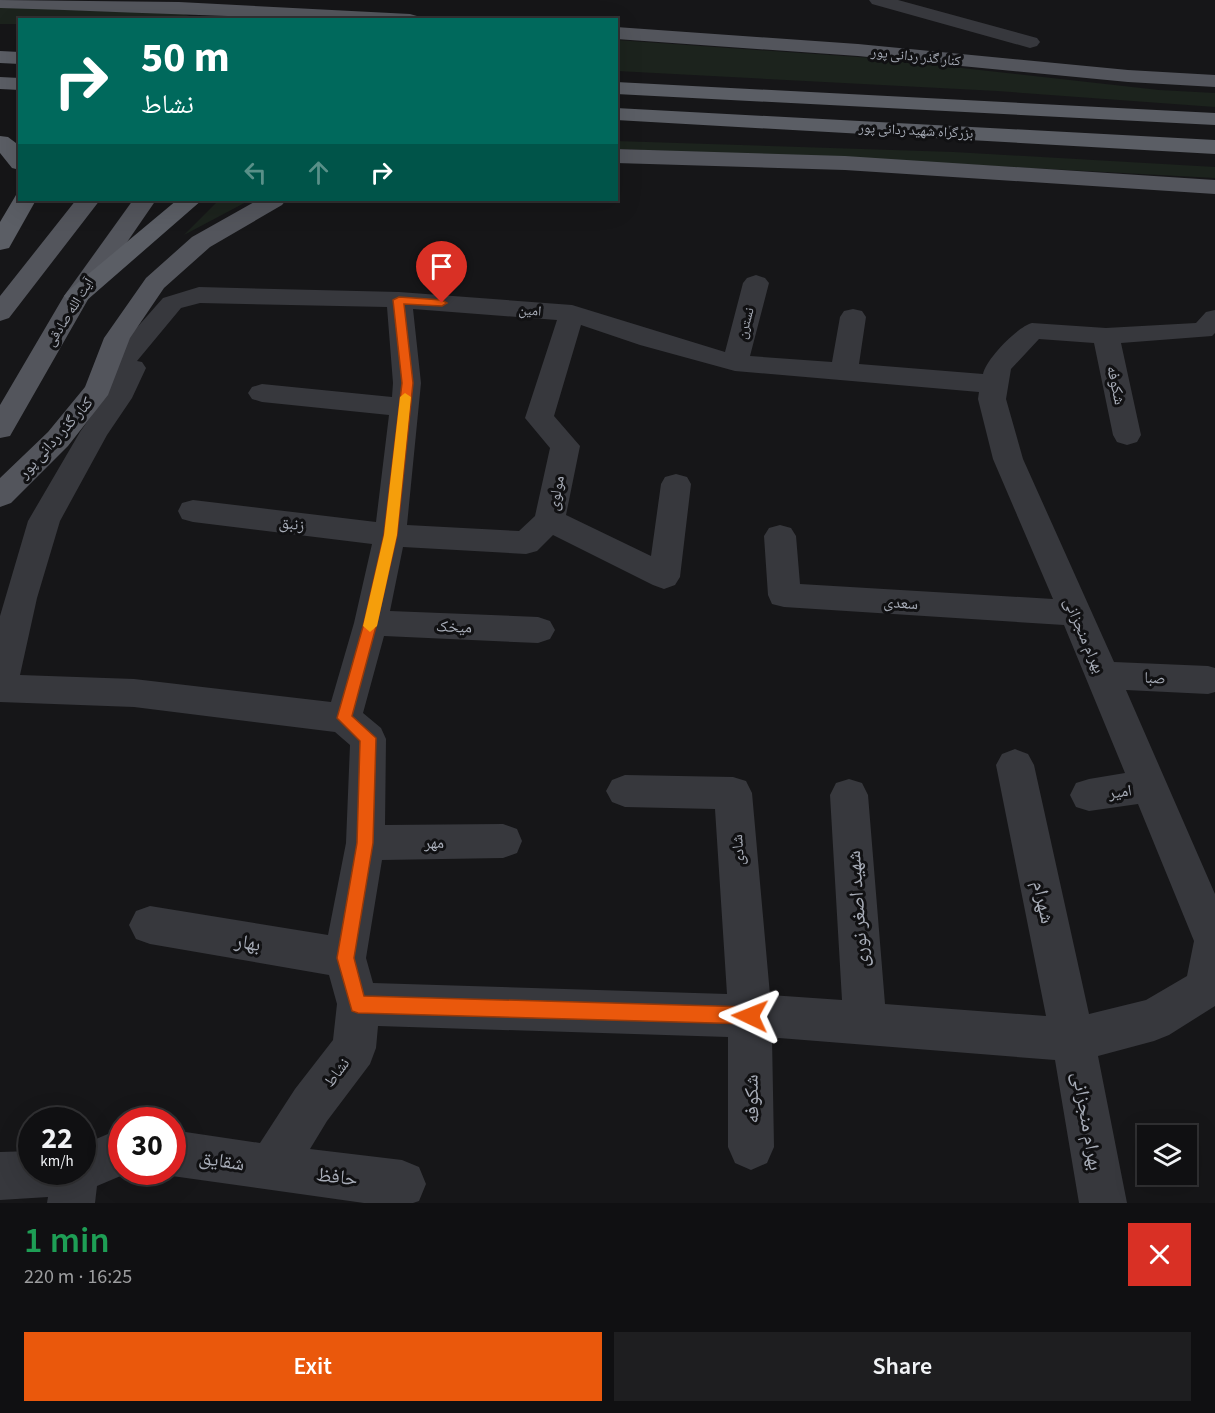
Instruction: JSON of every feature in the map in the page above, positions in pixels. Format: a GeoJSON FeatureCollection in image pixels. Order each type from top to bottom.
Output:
{"type":"FeatureCollection","features":[{"type":"Feature","properties":{"kind":"highway"},"geometry":{"type":"LineString","coordinates":[[0,57],[18,58]]}},
{"type":"Feature","properties":{"kind":"highway"},"geometry":{"type":"LineString","coordinates":[[0,83],[18,86]]}},
{"type":"Feature","properties":{"kind":"highway"},"geometry":{"type":"LineString","coordinates":[[0,88],[18,86]]}},
{"type":"Feature","properties":{"kind":"highway","name":"بزرگراه شهید ردانی پور"},"geometry":{"type":"LineString","coordinates":[[618,88],[1215,119]]}},
{"type":"Feature","properties":{"kind":"highway","name":"بزرگراه شهید ردانی پور"},"geometry":{"type":"LineString","coordinates":[[618,114],[1215,147]]}},
{"type":"Feature","properties":{"kind":"highway"},"geometry":{"type":"LineString","coordinates":[[618,130],[1092,140]]}},
{"type":"Feature","properties":{"kind":"highway"},"geometry":{"type":"LineString","coordinates":[[0,142],[13,152],[18,160]]}},
{"type":"Feature","properties":{"kind":"highway"},"geometry":{"type":"LineString","coordinates":[[0,243],[23,201]]}},
{"type":"Feature","properties":{"kind":"highway"},"geometry":{"type":"LineString","coordinates":[[77,296],[189,201]]}},
{"type":"Feature","properties":{"kind":"main road"},"geometry":{"type":"LineString","coordinates":[[0,3],[351,18]]}},
{"type":"Feature","properties":{"kind":"main road","name":"کنار گذر ردانی پور"},"geometry":{"type":"LineString","coordinates":[[618,33],[858,50],[1128,76],[1215,81]]}},
{"type":"Feature","properties":{"kind":"main road"},"geometry":{"type":"LineString","coordinates":[[618,156],[844,163],[1215,187]]}},
{"type":"Feature","properties":{"kind":"main road"},"geometry":{"type":"LineString","coordinates":[[0,314],[87,201]]}},
{"type":"Feature","properties":{"kind":"main road","name":"آیت الله صادقی"},"geometry":{"type":"LineString","coordinates":[[0,429],[77,296],[143,201]]}},
{"type":"Feature","properties":{"kind":"main road","name":"کنار گذر ردانی پور"},"geometry":{"type":"LineString","coordinates":[[0,496],[58,438],[98,389],[117,338],[155,283],[201,242],[272,201]]}},
{"type":"Feature","properties":{"kind":"street"},"geometry":{"type":"LineString","coordinates":[[878,0],[1030,42]]}},
{"type":"Feature","properties":{"kind":"street","name":"نسترن"},"geometry":{"type":"LineString","coordinates":[[735,363],[756,283]]}},
{"type":"Feature","properties":{"kind":"street","name":"امین"},"geometry":{"type":"LineString","coordinates":[[172,303],[199,295],[399,300],[572,313],[649,339],[735,363],[994,384]]}},
{"type":"Feature","properties":{"kind":"street"},"geometry":{"type":"LineString","coordinates":[[172,303],[136,359],[118,398],[94,432],[44,521],[21,598],[0,686],[134,693],[344,718],[370,623],[390,535],[407,383],[399,300]]}},
{"type":"Feature","properties":{"kind":"street"},"geometry":{"type":"LineString","coordinates":[[98,389],[172,303]]}},
{"type":"Feature","properties":{"kind":"street","name":"مولوی"},"geometry":{"type":"LineString","coordinates":[[390,535],[526,543],[550,520],[565,446],[539,418],[572,313]]}},
{"type":"Feature","properties":{"kind":"street"},"geometry":{"type":"LineString","coordinates":[[844,371],[853,317]]}},
{"type":"Feature","properties":{"kind":"street","name":"بهرام منجزانی"},"geometry":{"type":"LineString","coordinates":[[358,1004],[750,1016],[1072,1040],[1154,1020],[1206,988],[1215,941],[1008,459],[992,399],[998,367],[1032,331],[1106,336],[1211,334]]}},
{"type":"Feature","properties":{"kind":"street","name":"شکوفه"},"geometry":{"type":"LineString","coordinates":[[1106,336],[1127,435]]}},
{"type":"Feature","properties":{"kind":"street"},"geometry":{"type":"LineString","coordinates":[[262,393],[404,407]]}},
{"type":"Feature","properties":{"kind":"street"},"geometry":{"type":"LineString","coordinates":[[550,520],[664,578],[676,484]]}},
{"type":"Feature","properties":{"kind":"street","name":"زنبق"},"geometry":{"type":"LineString","coordinates":[[193,511],[390,535]]}},
{"type":"Feature","properties":{"kind":"street","name":"سعدی"},"geometry":{"type":"LineString","coordinates":[[780,536],[784,595],[1076,613]]}},
{"type":"Feature","properties":{"kind":"street","name":"میخک"},"geometry":{"type":"LineString","coordinates":[[370,623],[538,630]]}},
{"type":"Feature","properties":{"kind":"street","name":"صبا"},"geometry":{"type":"LineString","coordinates":[[1102,675],[1208,680]]}},
{"type":"Feature","properties":{"kind":"street","name":"نشاط"},"geometry":{"type":"LineString","coordinates":[[271,1168],[311,1105],[354,1048],[358,1004],[345,958],[365,843],[368,738],[344,718]]}},
{"type":"Feature","properties":{"kind":"street","name":"شهرام"},"geometry":{"type":"LineString","coordinates":[[1015,765],[1072,1040]]}},
{"type":"Feature","properties":{"kind":"street","name":"امیر"},"geometry":{"type":"LineString","coordinates":[[1089,795],[1150,786]]}},
{"type":"Feature","properties":{"kind":"street","name":"شادی"},"geometry":{"type":"LineString","coordinates":[[625,791],[733,793],[750,1016]]}},
{"type":"Feature","properties":{"kind":"street","name":"شهید اصغر نوری"},"geometry":{"type":"LineString","coordinates":[[849,795],[865,1023]]}},
{"type":"Feature","properties":{"kind":"street","name":"مهر"},"geometry":{"type":"LineString","coordinates":[[365,843],[503,841]]}},
{"type":"Feature","properties":{"kind":"street","name":"بهار"},"geometry":{"type":"LineString","coordinates":[[150,926],[345,958]]}},
{"type":"Feature","properties":{"kind":"street","name":"شکوفه"},"geometry":{"type":"LineString","coordinates":[[750,1016],[751,1147]]}},
{"type":"Feature","properties":{"kind":"street","name":"بهرام منجزانی"},"geometry":{"type":"LineString","coordinates":[[1072,1040],[1102,1203]]}},
{"type":"Feature","properties":{"kind":"street","name":"شقایق"},"geometry":{"type":"LineString","coordinates":[[186,1155],[271,1168]]}},
{"type":"Feature","properties":{"kind":"street","name":"حافظ"},"geometry":{"type":"LineString","coordinates":[[271,1168],[402,1184]]}},
{"type":"Feature","properties":{"kind":"street"},"geometry":{"type":"LineString","coordinates":[[0,1176],[18,1175]]}},
{"type":"Feature","properties":{"kind":"street"},"geometry":{"type":"LineString","coordinates":[[71,1203],[74,1185]]}},
{"type":"Feature","properties":{"kind":"shaded area"},"geometry":{"type":"Polygon","coordinates":[[[0,7],[184,14],[194,18],[18,18],[18,24],[0,24],[0,7]]]}},
{"type":"Feature","properties":{"kind":"shaded area"},"geometry":{"type":"Polygon","coordinates":[[[618,40],[872,58],[1159,90],[1215,93],[1215,107],[997,91],[618,71],[618,40]]]}},
{"type":"Feature","properties":{"kind":"shaded area"},"geometry":{"type":"Polygon","coordinates":[[[618,141],[954,152],[1215,167],[1215,178],[829,157],[618,149],[618,141]]]}},
{"type":"Feature","properties":{"kind":"shaded area"},"geometry":{"type":"Polygon","coordinates":[[[218,201],[248,201],[184,235],[218,201]]]}},
{"type":"Feature","properties":{"kind":"slow traffic"},"geometry":{"type":"LineString","coordinates":[[370,626],[390,535],[405,397]]}},
{"type":"Feature","properties":{"kind":"route"},"geometry":{"type":"LineString","coordinates":[[442,303],[399,300],[407,383],[390,535],[370,623],[344,718],[368,738],[365,843],[345,958],[358,1004],[750,1016]]}}]}
